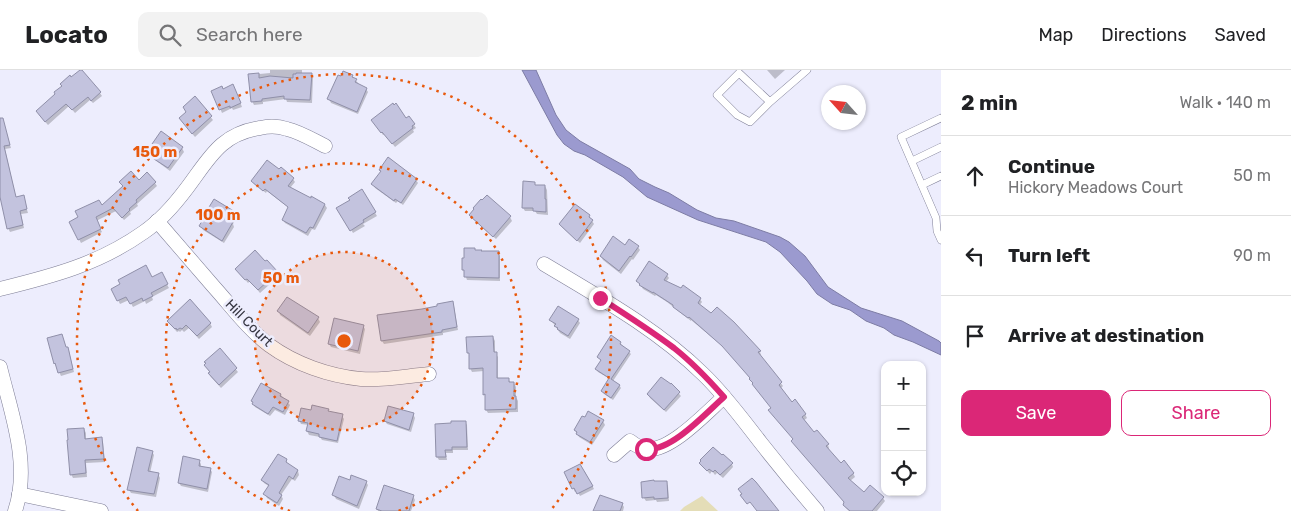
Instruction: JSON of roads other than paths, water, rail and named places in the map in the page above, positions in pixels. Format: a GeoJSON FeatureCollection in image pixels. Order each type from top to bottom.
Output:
{"type":"FeatureCollection","features":[{"type":"Feature","properties":{"kind":"street"},"geometry":{"type":"LineString","coordinates":[[0,289],[40,279],[92,262],[136,238],[157,221],[179,198],[213,152],[239,133],[260,128],[281,127],[299,133],[325,146]]}},
{"type":"Feature","properties":{"kind":"street","name":"Hill Court"},"geometry":{"type":"LineString","coordinates":[[157,221],[246,324],[269,344],[292,359],[319,370],[356,378],[380,379],[429,374]]}},
{"type":"Feature","properties":{"kind":"street"},"geometry":{"type":"LineString","coordinates":[[544,264],[661,338],[697,368],[724,397],[816,511]]}},
{"type":"Feature","properties":{"kind":"street"},"geometry":{"type":"LineString","coordinates":[[0,367],[19,445],[21,465],[19,494],[15,511]]}},
{"type":"Feature","properties":{"kind":"street"},"geometry":{"type":"LineString","coordinates":[[614,454],[630,441],[644,449],[650,450],[667,444],[682,434],[724,397]]}},
{"type":"Feature","properties":{"kind":"street"},"geometry":{"type":"LineString","coordinates":[[19,494],[101,511]]}},
{"type":"Feature","properties":{"kind":"lane"},"geometry":{"type":"LineString","coordinates":[[770,102],[739,73],[717,95],[737,115],[750,122],[807,70]]}},
{"type":"Feature","properties":{"kind":"lane"},"geometry":{"type":"LineString","coordinates":[[941,118],[901,137],[936,218],[937,231],[941,240]]}},
{"type":"Feature","properties":{"kind":"lane"},"geometry":{"type":"LineString","coordinates":[[912,161],[941,147]]}},
{"type":"Feature","properties":{"kind":"lane"},"geometry":{"type":"LineString","coordinates":[[922,185],[941,176]]}},
{"type":"Feature","properties":{"kind":"water"},"geometry":{"type":"Polygon","coordinates":[[[522,70],[536,70],[556,115],[566,130],[580,141],[630,169],[639,179],[669,193],[697,210],[716,218],[734,221],[780,237],[789,242],[805,256],[828,287],[861,308],[902,321],[939,341],[941,343],[941,355],[894,335],[884,328],[866,321],[850,310],[832,304],[817,294],[780,252],[766,242],[698,220],[647,197],[623,177],[585,155],[574,151],[564,144],[557,135],[522,70]]]}}]}
